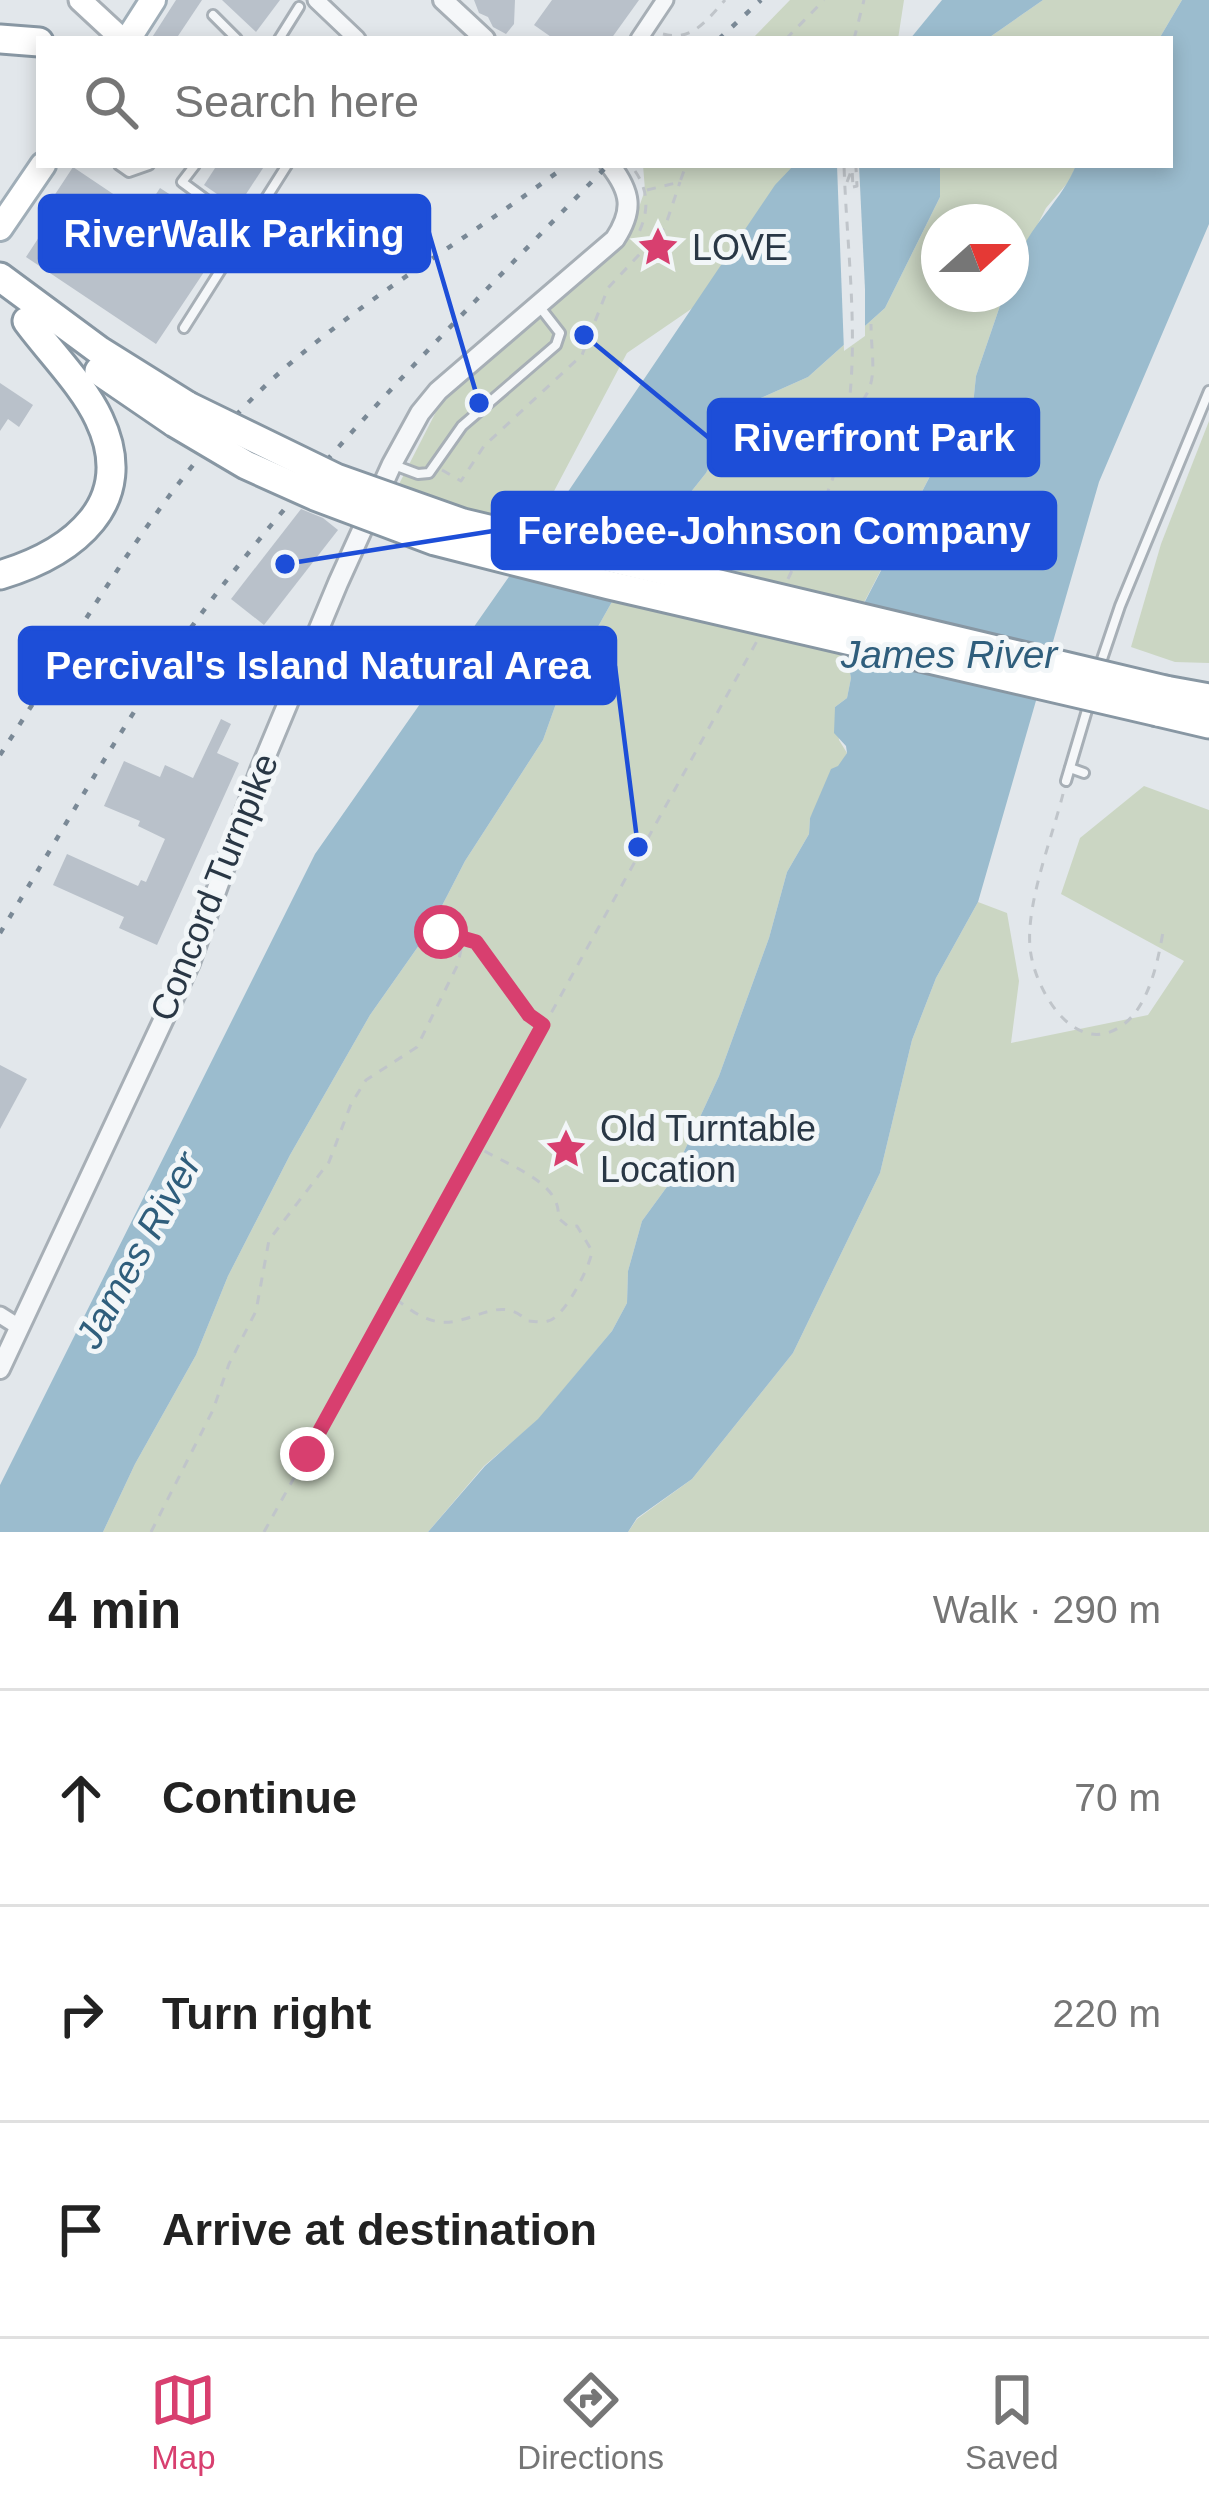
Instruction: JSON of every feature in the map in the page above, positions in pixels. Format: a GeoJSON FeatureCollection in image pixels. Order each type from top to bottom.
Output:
{"type":"FeatureCollection","features":[{"type":"Feature","properties":{"kind":"highway"},"geometry":{"type":"LineString","coordinates":[[0,38],[36,52]]}},
{"type":"Feature","properties":{"kind":"highway"},"geometry":{"type":"LineString","coordinates":[[0,54],[36,53]]}},
{"type":"Feature","properties":{"kind":"highway"},"geometry":{"type":"LineString","coordinates":[[0,277],[181,414]]}},
{"type":"Feature","properties":{"kind":"highway"},"geometry":{"type":"LineString","coordinates":[[0,299],[27,321],[181,414],[533,554],[1162,701],[1209,724]]}},
{"type":"Feature","properties":{"kind":"highway"},"geometry":{"type":"LineString","coordinates":[[0,574],[51,556],[86,528],[106,498],[112,469],[99,418],[27,321]]}},
{"type":"Feature","properties":{"kind":"highway"},"geometry":{"type":"LineString","coordinates":[[1162,701],[1209,698]]}},
{"type":"Feature","properties":{"kind":"main road"},"geometry":{"type":"LineString","coordinates":[[80,0],[122,36]]}},
{"type":"Feature","properties":{"kind":"main road"},"geometry":{"type":"LineString","coordinates":[[127,36],[153,0]]}},
{"type":"Feature","properties":{"kind":"main road"},"geometry":{"type":"LineString","coordinates":[[0,228],[41,168]]}},
{"type":"Feature","properties":{"kind":"street"},"geometry":{"type":"LineString","coordinates":[[316,0],[354,36]]}},
{"type":"Feature","properties":{"kind":"street"},"geometry":{"type":"LineString","coordinates":[[443,0],[481,36]]}},
{"type":"Feature","properties":{"kind":"street"},"geometry":{"type":"LineString","coordinates":[[641,36],[665,0]]}},
{"type":"Feature","properties":{"kind":"street","name":"Concord Turnpike"},"geometry":{"type":"LineString","coordinates":[[0,1369],[190,963],[260,770],[392,464],[438,391],[615,239],[630,207],[628,190],[612,168]]}},
{"type":"Feature","properties":{"kind":"street"},"geometry":{"type":"LineString","coordinates":[[0,1315],[19,1327]]}},
{"type":"Feature","properties":{"kind":"lane"},"geometry":{"type":"LineString","coordinates":[[281,36],[298,7]]}},
{"type":"Feature","properties":{"kind":"lane"},"geometry":{"type":"LineString","coordinates":[[213,15],[234,36]]}},
{"type":"Feature","properties":{"kind":"lane"},"geometry":{"type":"LineString","coordinates":[[193,168],[182,182],[247,230]]}},
{"type":"Feature","properties":{"kind":"lane"},"geometry":{"type":"LineString","coordinates":[[184,328],[285,168]]}},
{"type":"Feature","properties":{"kind":"lane"},"geometry":{"type":"LineString","coordinates":[[392,464],[424,475],[436,467],[462,426],[561,339],[556,325],[538,305]]}},
{"type":"Feature","properties":{"kind":"lane"},"geometry":{"type":"LineString","coordinates":[[1066,781],[1120,606],[1209,391]]}},
{"type":"Feature","properties":{"kind":"lane"},"geometry":{"type":"LineString","coordinates":[[1070,768],[1084,773]]}},
{"type":"Feature","properties":{"kind":"path"},"geometry":{"type":"LineString","coordinates":[[691,36],[725,0]]}},
{"type":"Feature","properties":{"kind":"path"},"geometry":{"type":"LineString","coordinates":[[789,36],[824,0]]}},
{"type":"Feature","properties":{"kind":"path"},"geometry":{"type":"LineString","coordinates":[[855,36],[864,0]]}},
{"type":"Feature","properties":{"kind":"path"},"geometry":{"type":"LineString","coordinates":[[682,36],[697,30]]}},
{"type":"Feature","properties":{"kind":"path"},"geometry":{"type":"LineString","coordinates":[[661,34],[674,36]]}},
{"type":"Feature","properties":{"kind":"path"},"geometry":{"type":"LineString","coordinates":[[436,467],[461,481],[484,446],[581,356],[608,288],[664,227],[685,168]]}},
{"type":"Feature","properties":{"kind":"path"},"geometry":{"type":"LineString","coordinates":[[785,586],[833,476],[848,414],[844,168]]}},
{"type":"Feature","properties":{"kind":"path"},"geometry":{"type":"LineString","coordinates":[[853,187],[857,186],[856,168]]}},
{"type":"Feature","properties":{"kind":"path"},"geometry":{"type":"LineString","coordinates":[[845,185],[852,169],[853,187]]}},
{"type":"Feature","properties":{"kind":"path"},"geometry":{"type":"LineString","coordinates":[[645,190],[680,182]]}},
{"type":"Feature","properties":{"kind":"path"},"geometry":{"type":"LineString","coordinates":[[845,185],[853,187]]}},
{"type":"Feature","properties":{"kind":"path"},"geometry":{"type":"LineString","coordinates":[[848,414],[866,400],[872,384],[871,324]]}},
{"type":"Feature","properties":{"kind":"path"},"geometry":{"type":"LineString","coordinates":[[264,1532],[764,628]]}},
{"type":"Feature","properties":{"kind":"path"},"geometry":{"type":"LineString","coordinates":[[1066,781],[1030,922],[1032,964],[1050,1006],[1082,1030],[1098,1033],[1121,1027],[1143,996],[1162,932]]}},
{"type":"Feature","properties":{"kind":"path"},"geometry":{"type":"LineString","coordinates":[[441,932],[469,943]]}},
{"type":"Feature","properties":{"kind":"path"},"geometry":{"type":"LineString","coordinates":[[151,1532],[213,1410],[229,1364],[256,1311],[269,1240],[329,1162],[351,1104],[366,1080],[417,1047],[458,964],[462,944],[476,942],[529,1015],[543,1025]]}},
{"type":"Feature","properties":{"kind":"path"},"geometry":{"type":"LineString","coordinates":[[393,1297],[420,1316],[442,1323],[498,1309],[522,1315],[527,1322],[546,1322],[556,1318],[586,1271],[592,1252],[577,1226],[569,1227],[558,1218],[560,1207],[553,1197],[525,1172],[476,1146]]}},
{"type":"Feature","properties":{"kind":"green space"},"geometry":{"type":"Polygon","coordinates":[[[790,0],[904,0],[898,36],[755,36],[790,0]]]}},
{"type":"Feature","properties":{"kind":"green space"},"geometry":{"type":"Polygon","coordinates":[[[1043,0],[1182,0],[1161,36],[991,36],[1043,0]]]}},
{"type":"Feature","properties":{"kind":"green space"},"geometry":{"type":"Polygon","coordinates":[[[643,168],[819,168],[735,279],[627,353],[534,529],[397,488],[442,400],[631,230],[645,190],[643,168]]]}},
{"type":"Feature","properties":{"kind":"green space"},"geometry":{"type":"Polygon","coordinates":[[[940,168],[1075,168],[1029,242],[1029,204],[937,204],[940,168]]]}},
{"type":"Feature","properties":{"kind":"green space"},"geometry":{"type":"Polygon","coordinates":[[[921,235],[921,312],[998,312],[976,376],[972,415],[941,455],[858,614],[847,657],[851,678],[847,698],[835,707],[839,740],[847,753],[810,818],[809,834],[787,872],[769,938],[719,1076],[669,1184],[642,1221],[628,1271],[627,1303],[612,1331],[538,1420],[484,1466],[428,1532],[103,1532],[196,1355],[228,1276],[290,1155],[370,1015],[429,931],[465,861],[543,740],[558,698],[632,566],[706,473],[728,430],[754,401],[808,377],[885,308],[921,235]]]}},
{"type":"Feature","properties":{"kind":"green space"},"geometry":{"type":"Polygon","coordinates":[[[1209,421],[1209,663],[1175,662],[1131,647],[1161,544],[1209,421]]]}},
{"type":"Feature","properties":{"kind":"green space"},"geometry":{"type":"Polygon","coordinates":[[[1144,786],[1209,810],[1209,1532],[628,1532],[637,1519],[692,1479],[793,1353],[880,1173],[912,1040],[936,978],[978,902],[1007,913],[1019,981],[1011,1043],[1148,1015],[1184,961],[1061,894],[1080,838],[1144,786]]]}},
{"type":"Feature","properties":{"kind":"water"},"geometry":{"type":"Polygon","coordinates":[[[942,0],[1043,0],[991,36],[912,36],[942,0]]]}},
{"type":"Feature","properties":{"kind":"water","name":"James River"},"geometry":{"type":"Polygon","coordinates":[[[1182,0],[1209,0],[1209,224],[1099,482],[978,902],[936,978],[912,1040],[880,1173],[793,1353],[692,1479],[637,1518],[628,1532],[428,1532],[485,1466],[538,1419],[612,1331],[627,1303],[628,1271],[642,1221],[669,1184],[719,1076],[769,938],[787,872],[809,834],[810,818],[831,769],[847,753],[834,733],[835,707],[847,698],[851,678],[847,657],[858,615],[941,455],[972,415],[976,376],[998,312],[1029,312],[1029,237],[1074,168],[1173,168],[1173,36],[1161,36],[1182,0]]]}},
{"type":"Feature","properties":{"kind":"water","name":"James River"},"geometry":{"type":"Polygon","coordinates":[[[791,168],[940,168],[940,197],[937,204],[921,204],[921,235],[885,308],[808,377],[754,401],[728,430],[706,473],[632,566],[558,698],[543,740],[465,861],[429,931],[370,1015],[290,1155],[228,1276],[196,1355],[103,1532],[0,1532],[0,1485],[315,854],[775,185],[791,168]]]}},
{"type":"Feature","properties":{"kind":"pier"},"geometry":{"type":"Polygon","coordinates":[[[837,168],[859,168],[865,336],[844,351],[837,168]]]}},
{"type":"Feature","properties":{"kind":"building"},"geometry":{"type":"Polygon","coordinates":[[[176,0],[202,0],[178,36],[153,36],[176,0]]]}},
{"type":"Feature","properties":{"kind":"building"},"geometry":{"type":"Polygon","coordinates":[[[222,0],[280,0],[256,32],[222,0]]]}},
{"type":"Feature","properties":{"kind":"building"},"geometry":{"type":"Polygon","coordinates":[[[474,0],[515,0],[514,24],[506,34],[479,13],[474,0]]]}},
{"type":"Feature","properties":{"kind":"building"},"geometry":{"type":"Polygon","coordinates":[[[552,0],[639,0],[613,36],[550,36],[534,25],[552,0]]]}},
{"type":"Feature","properties":{"kind":"building"},"geometry":{"type":"Polygon","coordinates":[[[74,168],[143,214],[160,188],[226,231],[156,344],[26,257],[62,202],[54,196],[74,168]]]}},
{"type":"Feature","properties":{"kind":"building"},"geometry":{"type":"Polygon","coordinates":[[[215,168],[263,168],[237,208],[204,185],[215,168]]]}},
{"type":"Feature","properties":{"kind":"building"},"geometry":{"type":"Polygon","coordinates":[[[0,383],[33,405],[19,427],[8,419],[0,431],[0,383]]]}},
{"type":"Feature","properties":{"kind":"building"},"geometry":{"type":"Polygon","coordinates":[[[301,509],[338,530],[264,625],[231,599],[301,509]]]}},
{"type":"Feature","properties":{"kind":"building"},"geometry":{"type":"Polygon","coordinates":[[[221,719],[231,724],[217,753],[239,763],[157,945],[119,928],[124,917],[53,885],[67,854],[138,886],[141,880],[146,882],[165,839],[138,826],[140,821],[104,806],[124,761],[160,777],[165,765],[193,778],[221,719]]]}},
{"type":"Feature","properties":{"kind":"building"},"geometry":{"type":"Polygon","coordinates":[[[0,1065],[27,1079],[0,1129],[0,1065]]]}},
{"type":"Feature","properties":{"kind":"railway"},"geometry":{"type":"LineString","coordinates":[[722,36],[761,0]]}},
{"type":"Feature","properties":{"kind":"railway"},"geometry":{"type":"LineString","coordinates":[[0,755],[130,551],[243,408],[354,314],[563,168]]}},
{"type":"Feature","properties":{"kind":"railway"},"geometry":{"type":"LineString","coordinates":[[0,933],[153,682],[210,602],[303,487],[402,378],[605,168]]}},
{"type":"Feature","properties":{"kind":"place","name":"LOVE"},"geometry":{"type":"Point","coordinates":[658,247]}},
{"type":"Feature","properties":{"kind":"place","name":"Riverfront Park"},"geometry":{"type":"Point","coordinates":[584,335]}},
{"type":"Feature","properties":{"kind":"place","name":"RiverWalk Parking"},"geometry":{"type":"Point","coordinates":[479,403]}},
{"type":"Feature","properties":{"kind":"place","name":"Ferebee-Johnson Company"},"geometry":{"type":"Point","coordinates":[285,564]}},
{"type":"Feature","properties":{"kind":"place","name":"Percival's Island Natural Area"},"geometry":{"type":"Point","coordinates":[638,847]}},
{"type":"Feature","properties":{"kind":"place","name":"Old Turntable Location"},"geometry":{"type":"Point","coordinates":[566,1149]}},
{"type":"Feature","properties":{"kind":"route"},"geometry":{"type":"LineString","coordinates":[[307,1454],[543,1025],[529,1015],[476,942],[441,932]]}}]}
